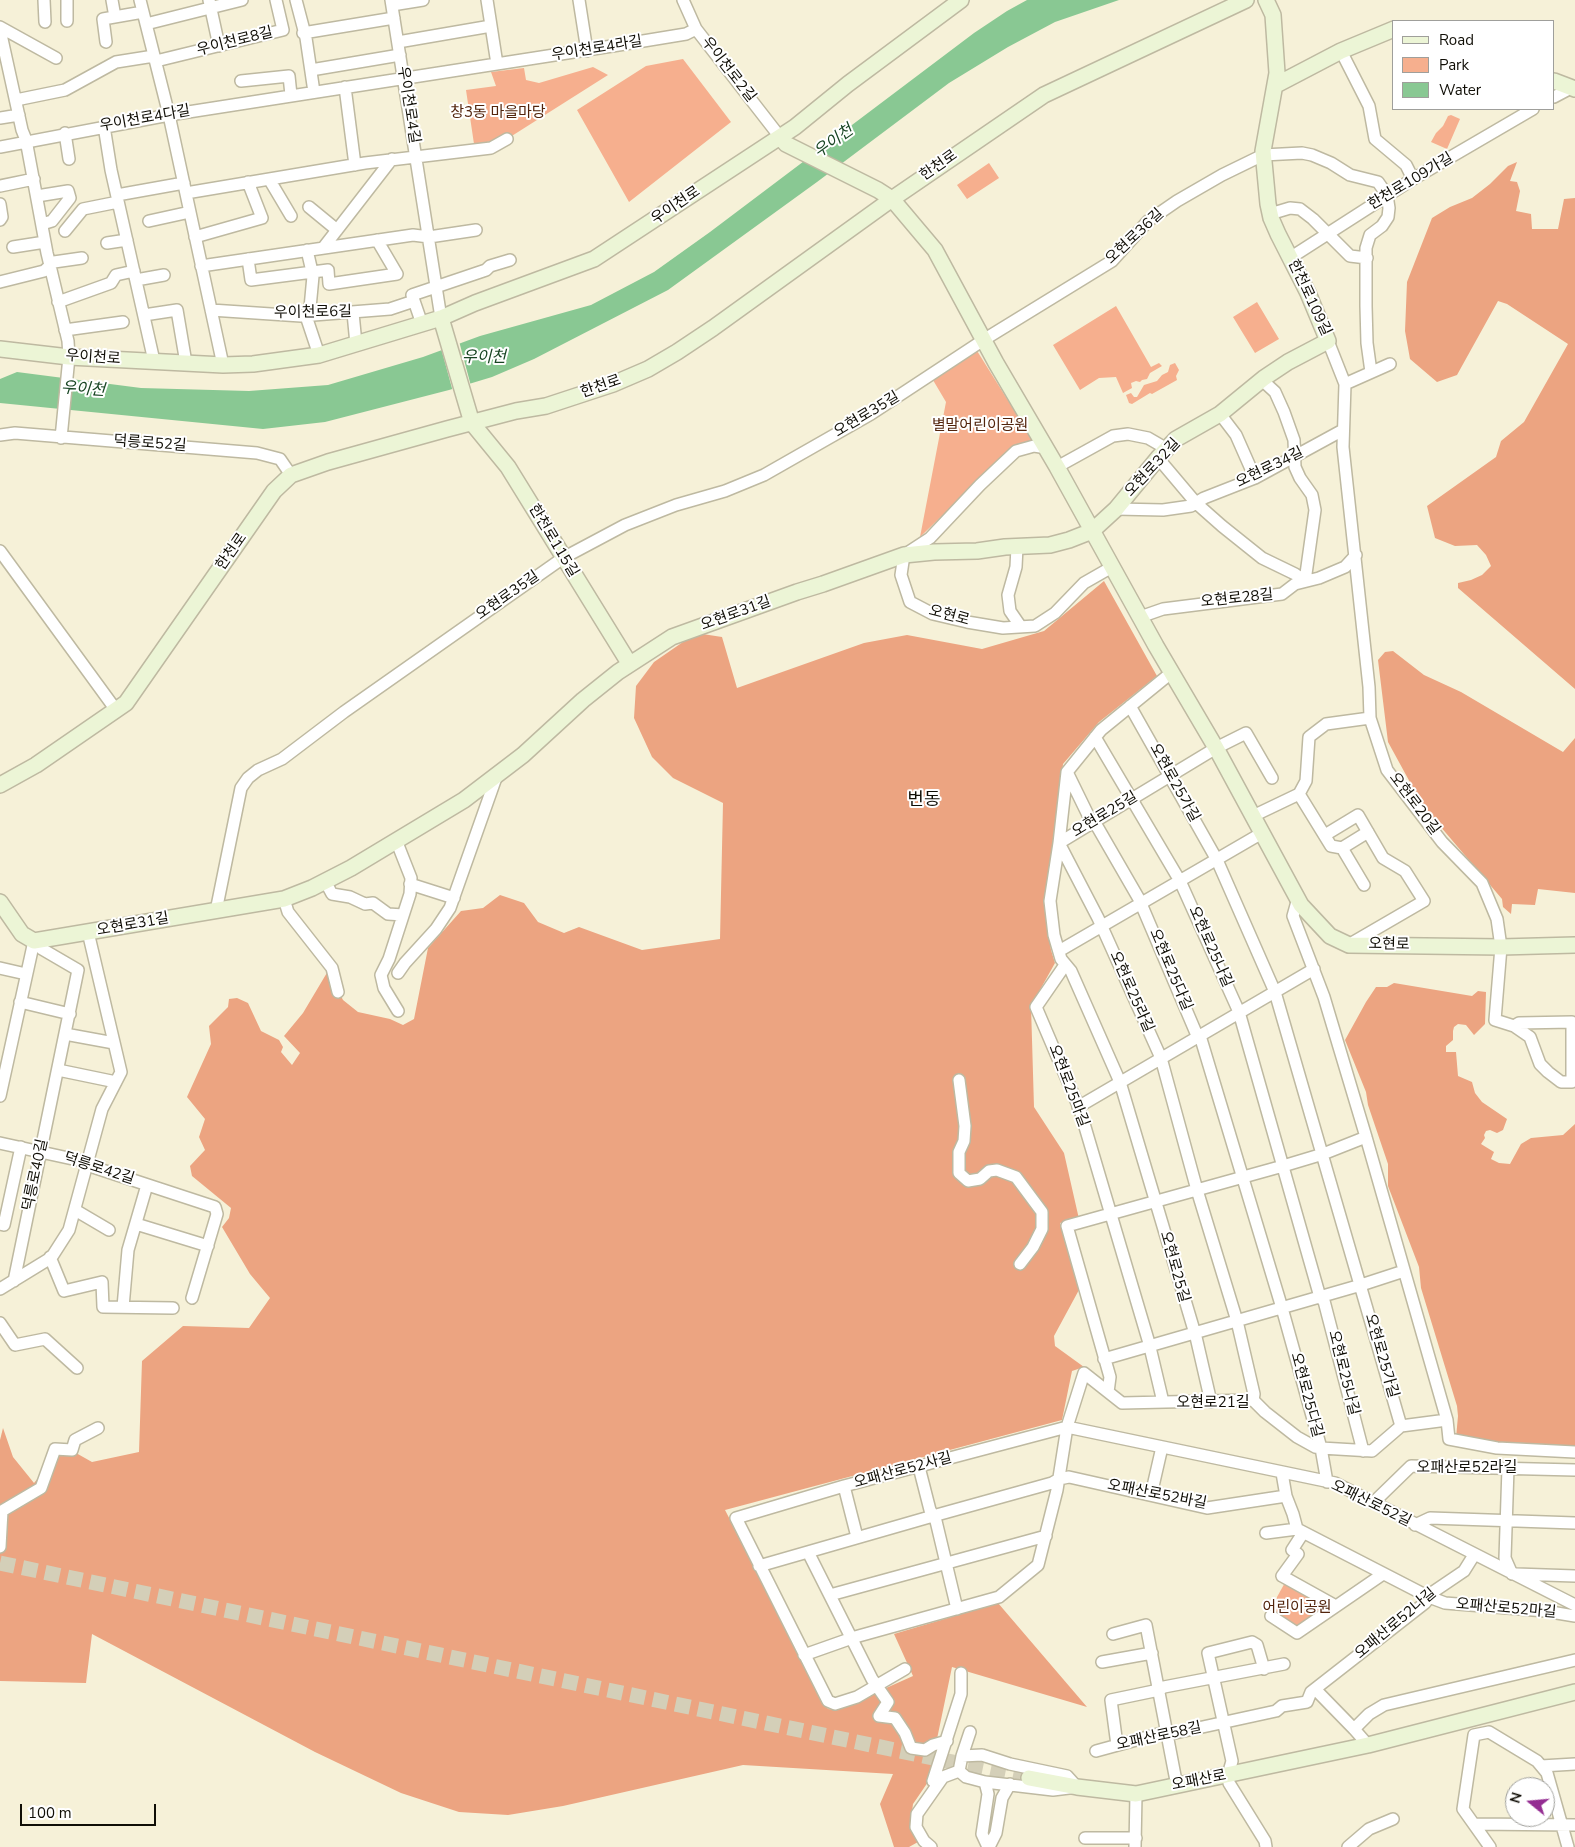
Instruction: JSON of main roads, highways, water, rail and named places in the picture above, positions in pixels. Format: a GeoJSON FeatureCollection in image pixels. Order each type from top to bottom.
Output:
{"type":"FeatureCollection","features":[{"type":"Feature","properties":{"kind":"water","name":"우이천"},"geometry":{"type":"Polygon","coordinates":[[[1027,0],[1119,0],[1055,22],[1008,47],[949,83],[668,290],[534,359],[492,377],[325,422],[263,429],[0,403],[0,379],[17,372],[141,388],[249,391],[328,385],[423,357],[480,336],[591,305],[654,272],[974,33],[1027,0]]]}},
{"type":"Feature","properties":{"kind":"tunnel"},"geometry":{"type":"LineString","coordinates":[[0,1563],[1029,1778]]}},
{"type":"Feature","properties":{"kind":"district","name":"번동"},"geometry":{"type":"Point","coordinates":[924,801]}},
{"type":"Feature","properties":{"kind":"park label","name":"창3동 마을마당"},"geometry":{"type":"Point","coordinates":[498,113]}},
{"type":"Feature","properties":{"kind":"park label","name":"별말어린이공원"},"geometry":{"type":"Point","coordinates":[980,426]}},
{"type":"Feature","properties":{"kind":"park label","name":"어린이공원"},"geometry":{"type":"Point","coordinates":[1297,1608]}}]}
